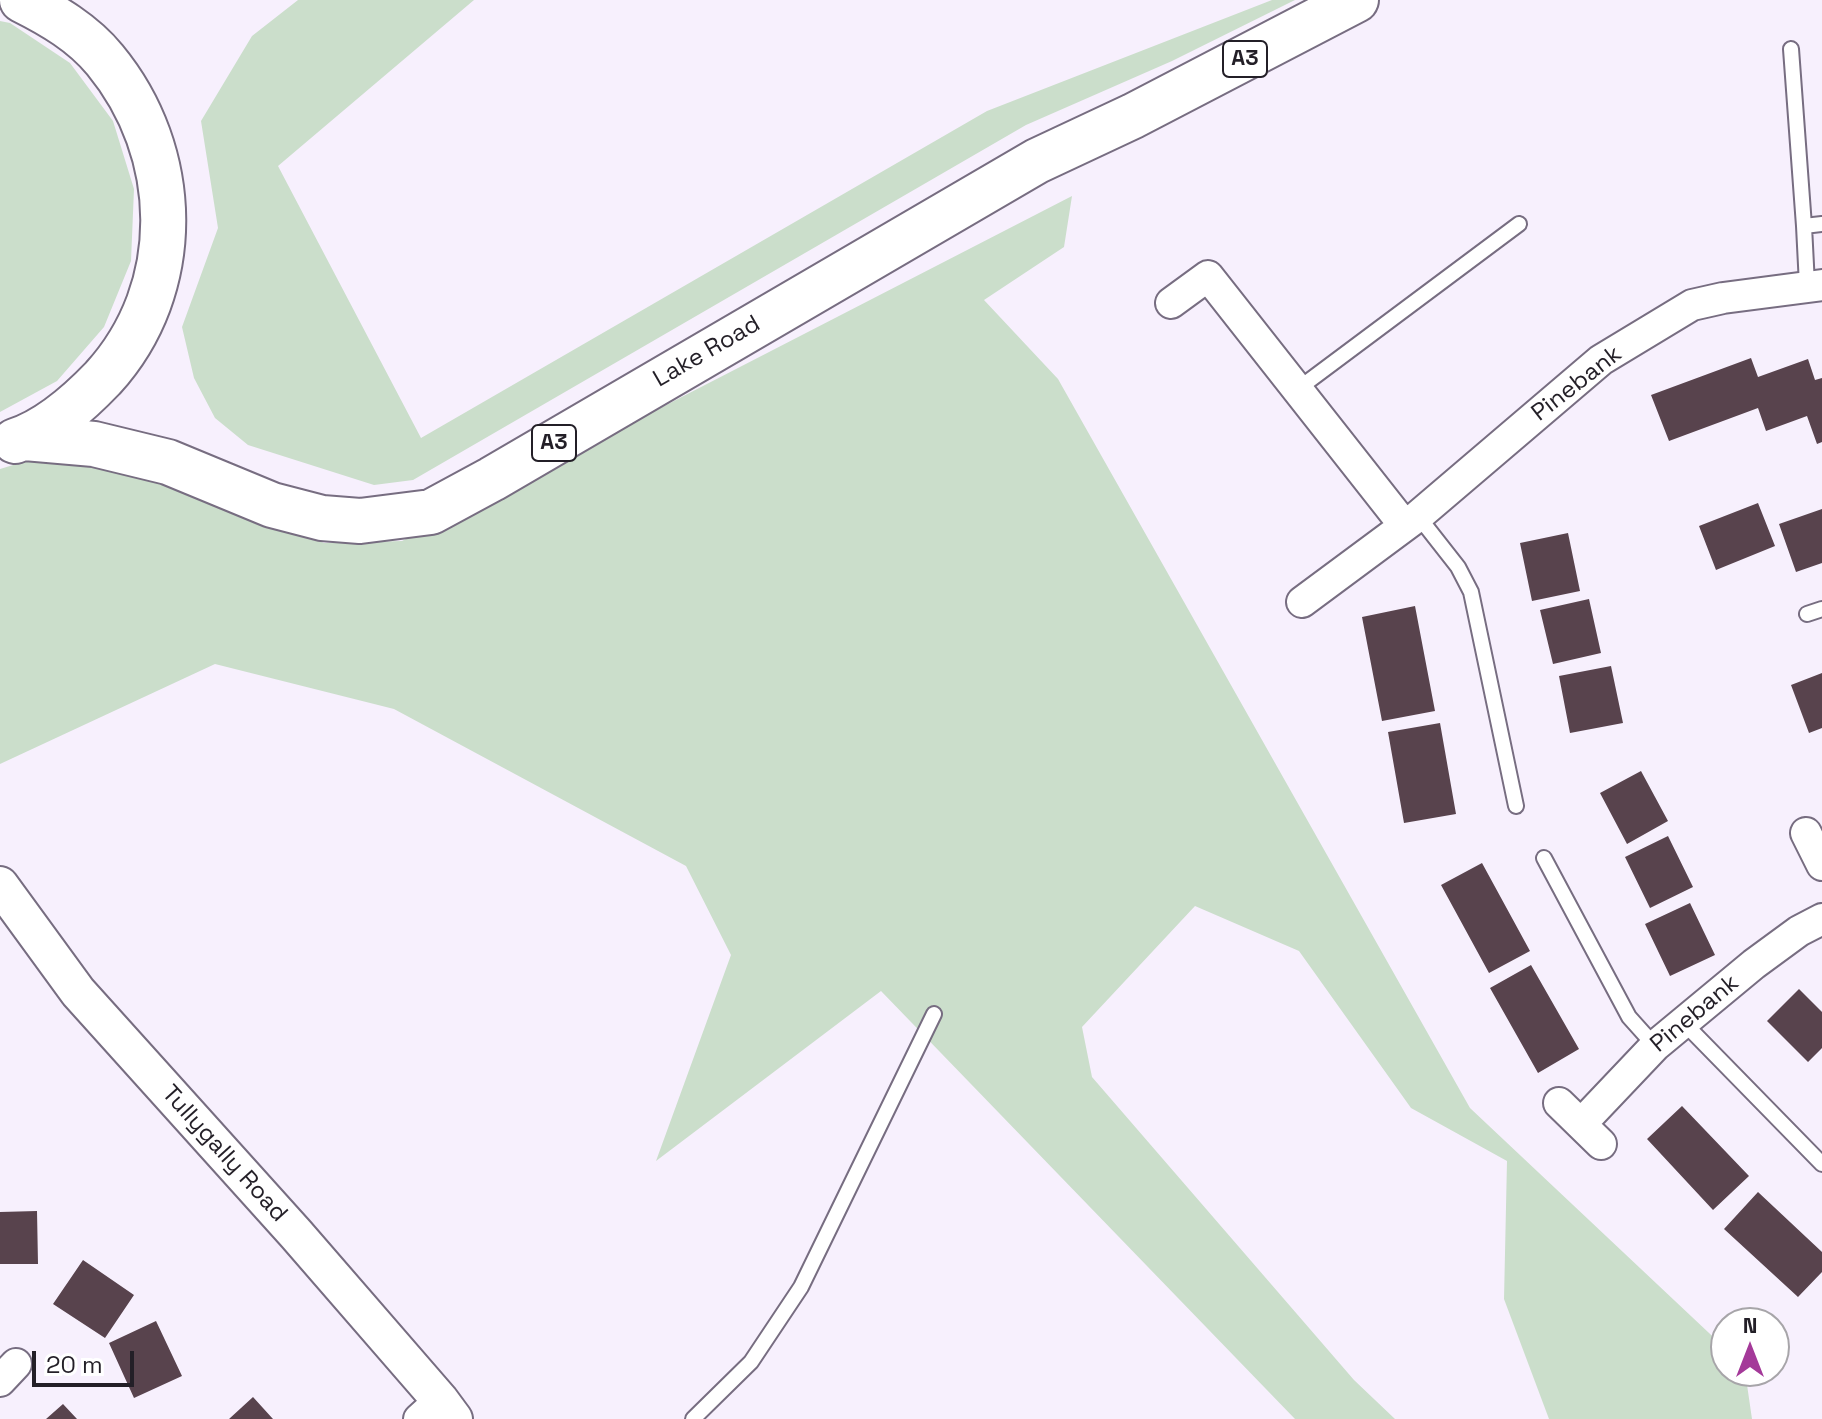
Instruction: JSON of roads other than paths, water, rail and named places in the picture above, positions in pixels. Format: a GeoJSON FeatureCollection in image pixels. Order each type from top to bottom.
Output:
{"type":"FeatureCollection","features":[{"type":"Feature","properties":{"kind":"highway","name":"A3"},"geometry":{"type":"LineString","coordinates":[[13,442],[79,403],[122,356],[152,299],[165,237],[161,172],[140,112],[104,58],[56,16],[22,0]]}},
{"type":"Feature","properties":{"kind":"highway","name":"Lake Road"},"geometry":{"type":"LineString","coordinates":[[13,442],[94,444],[168,462],[272,505],[322,518],[360,521],[431,512],[1037,161],[1133,116],[1356,0]]}},
{"type":"Feature","properties":{"kind":"street"},"geometry":{"type":"LineString","coordinates":[[1171,303],[1208,276],[1298,389],[1411,520]]}},
{"type":"Feature","properties":{"kind":"street","name":"Pinebank"},"geometry":{"type":"LineString","coordinates":[[1302,602],[1411,520],[1601,360],[1692,305],[1815,285]]}},
{"type":"Feature","properties":{"kind":"street"},"geometry":{"type":"LineString","coordinates":[[1806,833],[1822,865]]}},
{"type":"Feature","properties":{"kind":"street","name":"Tullygally Road"},"geometry":{"type":"LineString","coordinates":[[0,885],[78,992],[296,1234],[438,1413]]}},
{"type":"Feature","properties":{"kind":"street","name":"Pinebank"},"geometry":{"type":"LineString","coordinates":[[1559,1103],[1591,1134],[1655,1046],[1786,941],[1822,919]]}},
{"type":"Feature","properties":{"kind":"lane"},"geometry":{"type":"LineString","coordinates":[[1791,49],[1804,226],[1815,285]]}},
{"type":"Feature","properties":{"kind":"lane"},"geometry":{"type":"LineString","coordinates":[[1298,389],[1519,224]]}},
{"type":"Feature","properties":{"kind":"lane"},"geometry":{"type":"LineString","coordinates":[[1804,226],[1822,224]]}},
{"type":"Feature","properties":{"kind":"lane"},"geometry":{"type":"LineString","coordinates":[[1411,520],[1458,567],[1471,592],[1516,806]]}},
{"type":"Feature","properties":{"kind":"lane"},"geometry":{"type":"LineString","coordinates":[[1807,614],[1822,609]]}},
{"type":"Feature","properties":{"kind":"lane"},"geometry":{"type":"LineString","coordinates":[[1544,858],[1629,1017],[1655,1046]]}},
{"type":"Feature","properties":{"kind":"lane"},"geometry":{"type":"LineString","coordinates":[[693,1419],[751,1362],[801,1287],[934,1014]]}},
{"type":"Feature","properties":{"kind":"lane"},"geometry":{"type":"LineString","coordinates":[[1683,1022],[1822,1164]]}}]}
